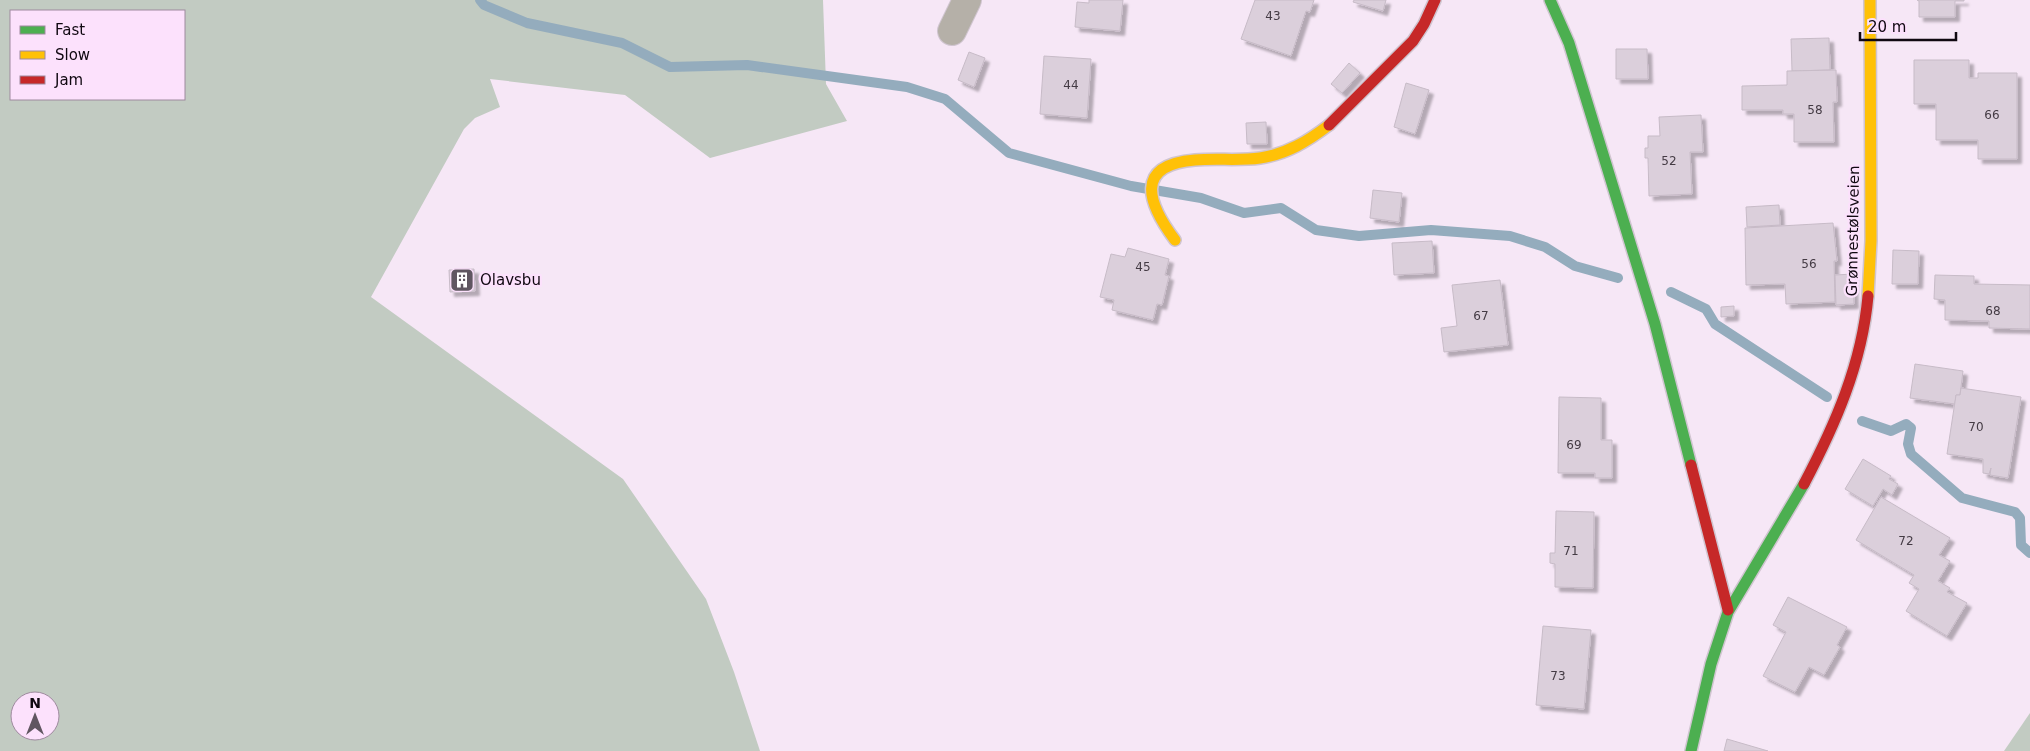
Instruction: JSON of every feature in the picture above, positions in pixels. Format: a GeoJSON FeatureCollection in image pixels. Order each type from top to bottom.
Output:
{"type":"FeatureCollection","features":[{"type":"Feature","properties":{"kind":"street"},"geometry":{"type":"LineString","coordinates":[[952,31],[967,0]]}},
{"type":"Feature","properties":{"kind":"street"},"geometry":{"type":"LineString","coordinates":[[1175,240],[1154,209],[1151,200],[1151,187],[1159,172],[1170,164],[1182,160],[1260,158],[1280,154],[1304,143],[1321,132],[1347,110],[1416,38],[1435,0]]}},
{"type":"Feature","properties":{"kind":"street"},"geometry":{"type":"LineString","coordinates":[[1550,0],[1569,44],[1655,324],[1728,610]]}},
{"type":"Feature","properties":{"kind":"street","name":"Grønnestølsveien"},"geometry":{"type":"LineString","coordinates":[[1691,751],[1712,660],[1728,610],[1768,547],[1821,450],[1853,372],[1862,339],[1870,278],[1871,241],[1870,0]]}},
{"type":"Feature","properties":{"kind":"shaded area"},"geometry":{"type":"Polygon","coordinates":[[[0,0],[823,0],[826,84],[847,121],[710,158],[625,95],[490,79],[500,107],[475,118],[464,129],[371,297],[623,479],[706,599],[734,672],[760,751],[0,751],[0,0]]]}},
{"type":"Feature","properties":{"kind":"shaded area"},"geometry":{"type":"Polygon","coordinates":[[[2030,713],[2030,751],[2004,751],[2030,713]]]}},
{"type":"Feature","properties":{"kind":"building"},"geometry":{"type":"Polygon","coordinates":[[[1089,0],[1123,0],[1120,31],[1075,27],[1077,2],[1089,3],[1089,0]]]}},
{"type":"Feature","properties":{"kind":"building"},"geometry":{"type":"Polygon","coordinates":[[[1255,0],[1314,0],[1310,12],[1306,11],[1291,56],[1241,39],[1255,0]]]}},
{"type":"Feature","properties":{"kind":"building"},"geometry":{"type":"Polygon","coordinates":[[[1354,0],[1386,0],[1383,11],[1353,2],[1354,0]]]}},
{"type":"Feature","properties":{"kind":"building"},"geometry":{"type":"Polygon","coordinates":[[[1917,0],[1964,1],[1955,1],[1955,17],[1919,17],[1919,1],[1917,0]]]}},
{"type":"Feature","properties":{"kind":"building"},"geometry":{"type":"Polygon","coordinates":[[[1829,38],[1830,70],[1792,71],[1791,39],[1829,38]]]}},
{"type":"Feature","properties":{"kind":"building"},"geometry":{"type":"Polygon","coordinates":[[[1616,49],[1647,49],[1648,79],[1616,79],[1616,49]]]}},
{"type":"Feature","properties":{"kind":"building"},"geometry":{"type":"Polygon","coordinates":[[[969,52],[985,58],[974,87],[958,80],[969,52]]]}},
{"type":"Feature","properties":{"kind":"building"},"geometry":{"type":"Polygon","coordinates":[[[1044,56],[1091,59],[1087,118],[1040,114],[1044,56]]]}},
{"type":"Feature","properties":{"kind":"building"},"geometry":{"type":"Polygon","coordinates":[[[1914,60],[1969,60],[1969,78],[1978,78],[1978,73],[2017,73],[2017,159],[1978,159],[1978,140],[1936,140],[1936,104],[1914,104],[1914,60]]]}},
{"type":"Feature","properties":{"kind":"building"},"geometry":{"type":"Polygon","coordinates":[[[1349,63],[1360,73],[1342,93],[1331,84],[1349,63]]]}},
{"type":"Feature","properties":{"kind":"building"},"geometry":{"type":"Polygon","coordinates":[[[1836,70],[1837,102],[1833,102],[1834,142],[1794,142],[1794,114],[1783,114],[1783,110],[1742,110],[1742,86],[1787,85],[1787,71],[1836,70]]]}},
{"type":"Feature","properties":{"kind":"building"},"geometry":{"type":"Polygon","coordinates":[[[1406,83],[1429,90],[1415,134],[1394,127],[1406,83]]]}},
{"type":"Feature","properties":{"kind":"building"},"geometry":{"type":"Polygon","coordinates":[[[1701,115],[1703,152],[1690,152],[1692,194],[1649,196],[1648,158],[1645,158],[1645,148],[1648,148],[1648,136],[1660,136],[1659,117],[1701,115]]]}},
{"type":"Feature","properties":{"kind":"building"},"geometry":{"type":"Polygon","coordinates":[[[1266,122],[1267,144],[1247,144],[1246,123],[1266,122]]]}},
{"type":"Feature","properties":{"kind":"building"},"geometry":{"type":"Polygon","coordinates":[[[1373,190],[1402,193],[1399,222],[1370,218],[1373,190]]]}},
{"type":"Feature","properties":{"kind":"building"},"geometry":{"type":"Polygon","coordinates":[[[1779,205],[1780,225],[1747,227],[1746,207],[1779,205]]]}},
{"type":"Feature","properties":{"kind":"building"},"geometry":{"type":"Polygon","coordinates":[[[1833,223],[1837,261],[1834,261],[1835,302],[1786,304],[1785,284],[1746,285],[1745,228],[1833,223]]]}},
{"type":"Feature","properties":{"kind":"building"},"geometry":{"type":"Polygon","coordinates":[[[1432,241],[1434,273],[1394,275],[1392,243],[1432,241]]]}},
{"type":"Feature","properties":{"kind":"building"},"geometry":{"type":"Polygon","coordinates":[[[1128,248],[1169,259],[1165,275],[1169,276],[1162,305],[1157,304],[1153,320],[1112,310],[1114,300],[1100,297],[1111,254],[1125,257],[1128,248]]]}},
{"type":"Feature","properties":{"kind":"building"},"geometry":{"type":"Polygon","coordinates":[[[1893,250],[1919,251],[1918,284],[1892,284],[1893,250]]]}},
{"type":"Feature","properties":{"kind":"building","name":"Olavsbu"},"geometry":{"type":"Polygon","coordinates":[[[474,269],[475,291],[450,292],[449,270],[474,269]]]}},
{"type":"Feature","properties":{"kind":"building"},"geometry":{"type":"Polygon","coordinates":[[[1853,274],[1854,304],[1836,305],[1835,275],[1853,274]]]}},
{"type":"Feature","properties":{"kind":"building"},"geometry":{"type":"Polygon","coordinates":[[[1935,275],[1974,276],[1974,284],[2030,285],[2030,329],[1989,328],[1989,321],[1945,320],[1945,300],[1934,299],[1935,275]]]}},
{"type":"Feature","properties":{"kind":"building"},"geometry":{"type":"Polygon","coordinates":[[[1500,280],[1508,345],[1444,352],[1441,328],[1457,326],[1452,285],[1500,280]]]}},
{"type":"Feature","properties":{"kind":"building"},"geometry":{"type":"Polygon","coordinates":[[[1734,306],[1734,316],[1721,317],[1721,307],[1734,306]]]}},
{"type":"Feature","properties":{"kind":"building"},"geometry":{"type":"Polygon","coordinates":[[[1915,364],[1963,371],[1960,395],[1956,395],[1955,404],[1910,398],[1915,364]]]}},
{"type":"Feature","properties":{"kind":"building"},"geometry":{"type":"Polygon","coordinates":[[[1961,388],[2021,397],[2008,478],[1990,475],[1991,468],[1989,474],[1983,473],[1983,459],[1947,454],[1956,395],[1960,395],[1961,388]]]}},
{"type":"Feature","properties":{"kind":"building"},"geometry":{"type":"Polygon","coordinates":[[[1559,397],[1601,398],[1601,440],[1612,440],[1612,478],[1595,478],[1595,473],[1558,473],[1559,397]]]}},
{"type":"Feature","properties":{"kind":"building"},"geometry":{"type":"Polygon","coordinates":[[[1863,459],[1891,476],[1889,479],[1898,484],[1892,495],[1883,489],[1873,506],[1845,489],[1863,459]]]}},
{"type":"Feature","properties":{"kind":"building"},"geometry":{"type":"Polygon","coordinates":[[[1881,497],[1950,538],[1939,555],[1950,561],[1938,581],[1950,588],[1947,592],[1967,603],[1947,636],[1906,611],[1919,589],[1909,583],[1914,575],[1856,540],[1881,497]]]}},
{"type":"Feature","properties":{"kind":"building"},"geometry":{"type":"Polygon","coordinates":[[[1556,511],[1594,512],[1593,588],[1555,587],[1555,564],[1550,563],[1550,553],[1555,553],[1556,511]]]}},
{"type":"Feature","properties":{"kind":"building"},"geometry":{"type":"Polygon","coordinates":[[[1788,597],[1847,627],[1837,645],[1840,647],[1824,675],[1809,667],[1795,692],[1763,676],[1786,632],[1773,625],[1788,597]]]}},
{"type":"Feature","properties":{"kind":"building"},"geometry":{"type":"Polygon","coordinates":[[[1543,626],[1591,630],[1584,709],[1536,705],[1543,626]]]}},
{"type":"Feature","properties":{"kind":"building"},"geometry":{"type":"Polygon","coordinates":[[[1727,739],[1768,751],[1724,751],[1727,739]]]}},
{"type":"Feature","properties":{"kind":"waterway"},"geometry":{"type":"LineString","coordinates":[[480,0],[484,5],[527,23],[622,43],[670,67],[747,65],[907,87],[945,99],[1009,153],[1131,186],[1201,198],[1244,213],[1281,208],[1316,230],[1359,236],[1431,230],[1510,236],[1545,247],[1575,266],[1618,278]]}},
{"type":"Feature","properties":{"kind":"waterway"},"geometry":{"type":"LineString","coordinates":[[1671,292],[1706,309],[1715,324],[1827,397]]}},
{"type":"Feature","properties":{"kind":"waterway"},"geometry":{"type":"LineString","coordinates":[[1862,421],[1891,431],[1906,424],[1911,428],[1908,444],[1911,454],[1962,498],[2015,512],[2020,518],[2021,545],[2030,553]]}},
{"type":"Feature","properties":{"kind":"traffic: fast"},"geometry":{"type":"LineString","coordinates":[[1550,0],[1569,43],[1655,324],[1691,465]]}},
{"type":"Feature","properties":{"kind":"traffic: fast"},"geometry":{"type":"LineString","coordinates":[[1691,751],[1711,664],[1728,612],[1804,484]]}},
{"type":"Feature","properties":{"kind":"traffic: slow"},"geometry":{"type":"LineString","coordinates":[[1868,296],[1871,241],[1870,0]]}},
{"type":"Feature","properties":{"kind":"traffic: slow"},"geometry":{"type":"LineString","coordinates":[[1175,240],[1158,213],[1153,200],[1152,188],[1154,178],[1162,170],[1175,163],[1195,160],[1244,159],[1270,156],[1297,146],[1329,125]]}},
{"type":"Feature","properties":{"kind":"traffic: jam"},"geometry":{"type":"LineString","coordinates":[[1329,125],[1413,41],[1424,24],[1435,0]]}},
{"type":"Feature","properties":{"kind":"traffic: jam"},"geometry":{"type":"LineString","coordinates":[[1804,484],[1836,417],[1853,370],[1860,346],[1868,296]]}},
{"type":"Feature","properties":{"kind":"traffic: jam"},"geometry":{"type":"LineString","coordinates":[[1691,465],[1728,610]]}},
{"type":"Feature","properties":{"kind":"place","name":"Olavsbu"},"geometry":{"type":"Point","coordinates":[462,280]}}]}
